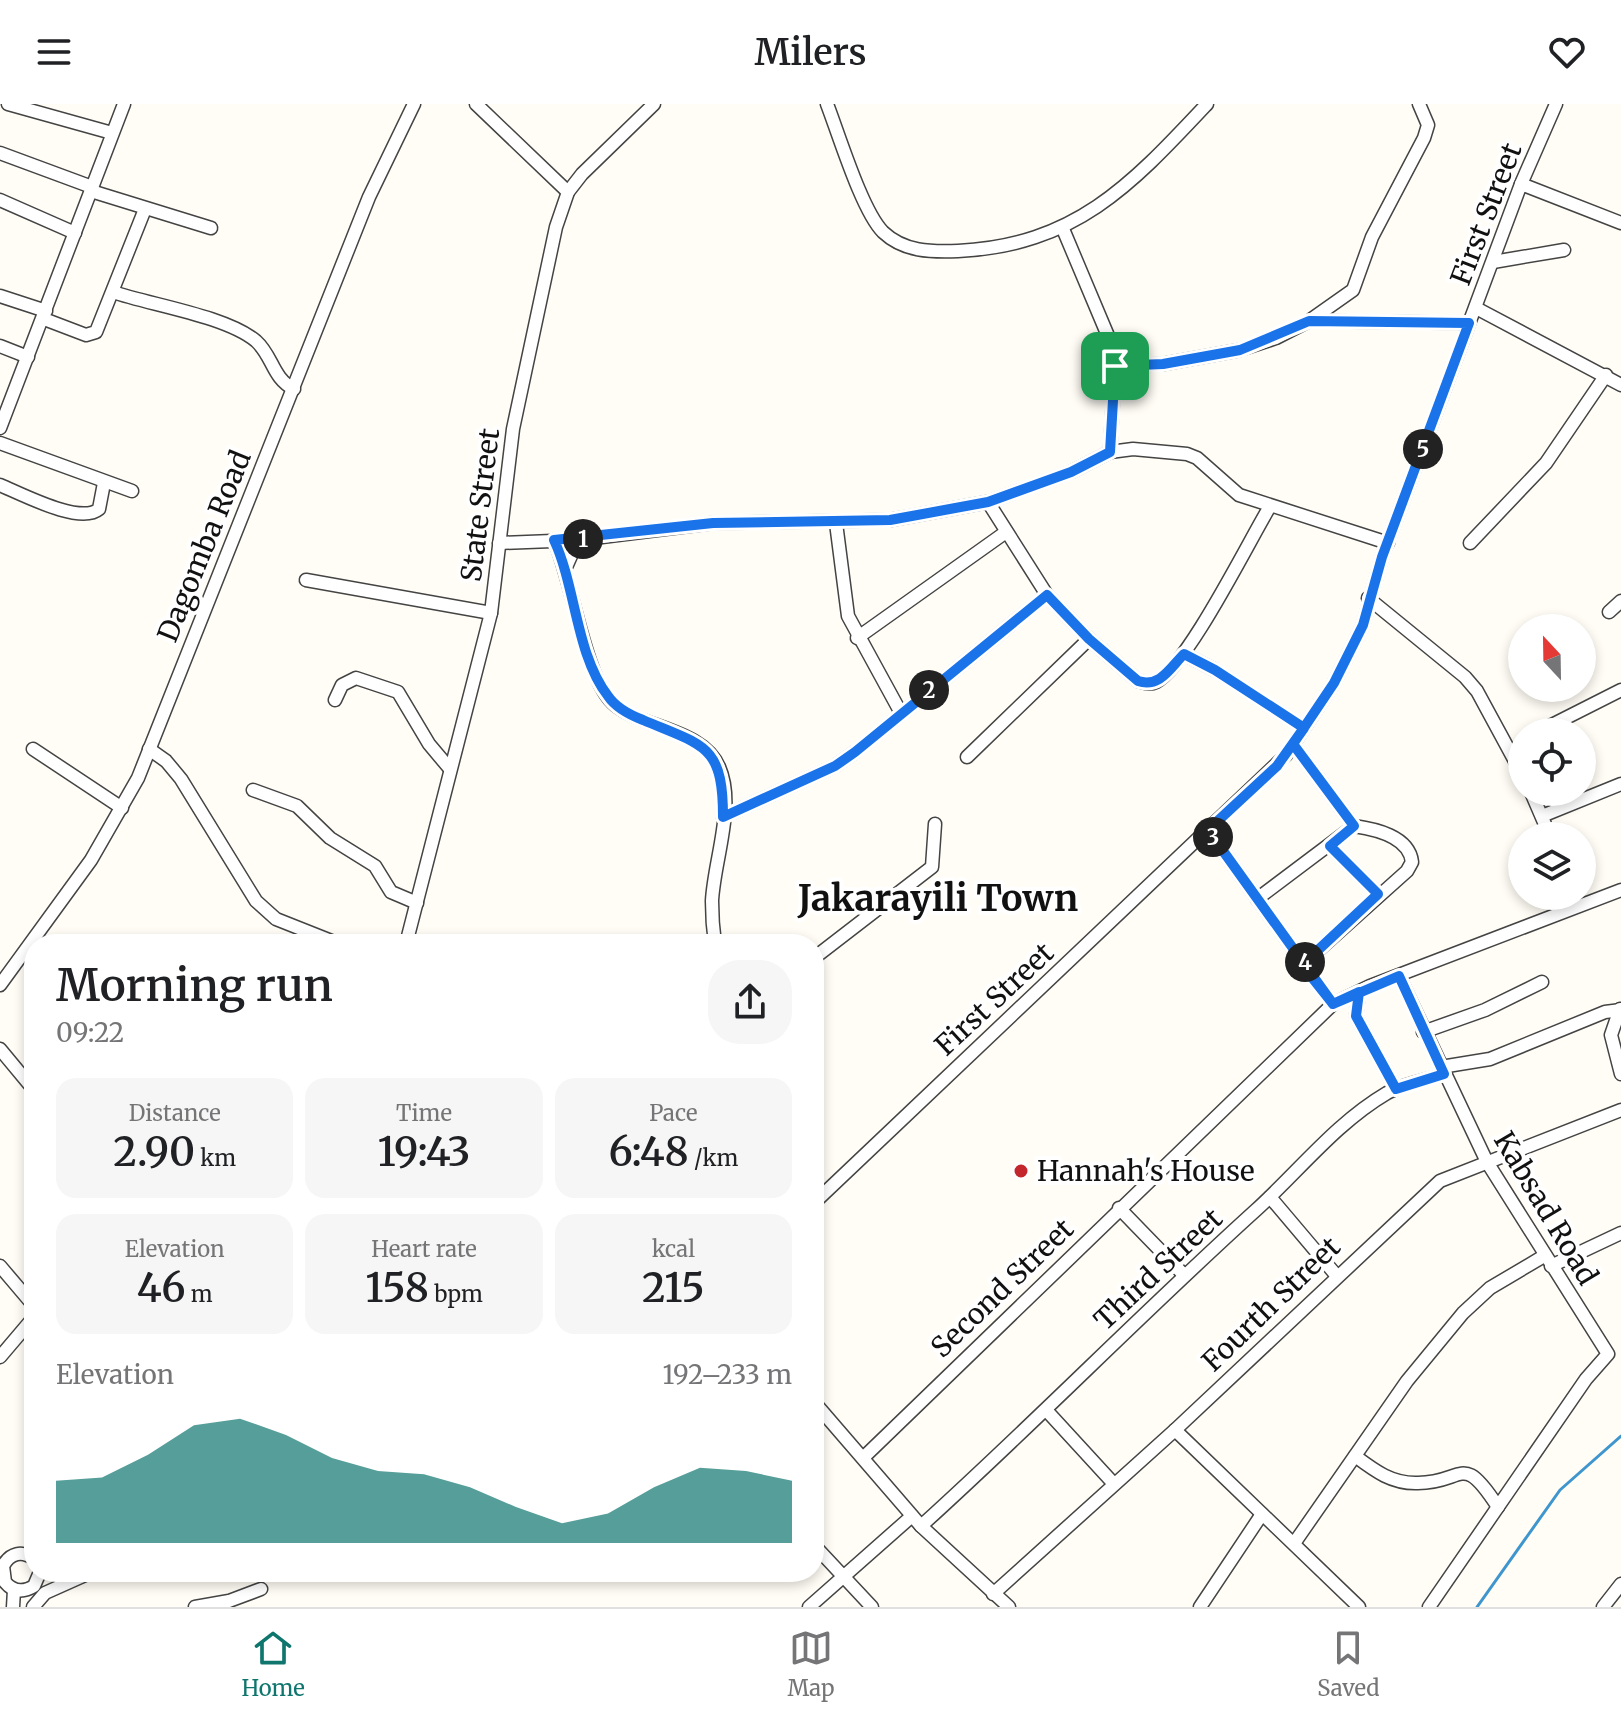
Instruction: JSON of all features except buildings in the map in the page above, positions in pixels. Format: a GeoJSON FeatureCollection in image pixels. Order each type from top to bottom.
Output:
{"type":"FeatureCollection","features":[{"type":"Feature","properties":{"kind":"street"},"geometry":{"type":"LineString","coordinates":[[8,104],[112,133]]}},
{"type":"Feature","properties":{"kind":"street"},"geometry":{"type":"LineString","coordinates":[[0,428],[124,104]]}},
{"type":"Feature","properties":{"kind":"street","name":"Dagomba Road"},"geometry":{"type":"LineString","coordinates":[[37,934],[91,860],[122,808],[149,749],[374,186],[414,104]]}},
{"type":"Feature","properties":{"kind":"street"},"geometry":{"type":"LineString","coordinates":[[476,104],[568,192]]}},
{"type":"Feature","properties":{"kind":"street","name":"State Street"},"geometry":{"type":"LineString","coordinates":[[409,934],[491,613],[513,429],[548,254],[568,192],[596,158],[654,104]]}},
{"type":"Feature","properties":{"kind":"street"},"geometry":{"type":"LineString","coordinates":[[827,104],[881,230],[906,248],[969,250],[1063,229],[1086,216],[1135,177],[1207,104]]}},
{"type":"Feature","properties":{"kind":"street"},"geometry":{"type":"LineString","coordinates":[[1115,366],[1163,364],[1240,350],[1309,321],[1353,290],[1372,237],[1424,138],[1428,125],[1419,104]]}},
{"type":"Feature","properties":{"kind":"street","name":"First Street"},"geometry":{"type":"LineString","coordinates":[[824,1194],[1277,766],[1304,728],[1349,657],[1363,625],[1368,598],[1469,323],[1521,184],[1556,104]]}},
{"type":"Feature","properties":{"kind":"street"},"geometry":{"type":"LineString","coordinates":[[0,153],[145,209],[211,228]]}},
{"type":"Feature","properties":{"kind":"street"},"geometry":{"type":"LineString","coordinates":[[1521,184],[1621,223]]}},
{"type":"Feature","properties":{"kind":"street"},"geometry":{"type":"LineString","coordinates":[[0,200],[75,233]]}},
{"type":"Feature","properties":{"kind":"street"},"geometry":{"type":"LineString","coordinates":[[0,296],[91,335],[98,330],[145,209]]}},
{"type":"Feature","properties":{"kind":"street"},"geometry":{"type":"LineString","coordinates":[[1063,229],[1105,324],[1115,366],[1110,452]]}},
{"type":"Feature","properties":{"kind":"street"},"geometry":{"type":"LineString","coordinates":[[1493,262],[1564,250]]}},
{"type":"Feature","properties":{"kind":"street"},"geometry":{"type":"LineString","coordinates":[[113,292],[192,314],[255,341],[279,379],[294,389]]}},
{"type":"Feature","properties":{"kind":"street"},"geometry":{"type":"LineString","coordinates":[[1476,308],[1621,385]]}},
{"type":"Feature","properties":{"kind":"street"},"geometry":{"type":"LineString","coordinates":[[1309,321],[1469,323]]}},
{"type":"Feature","properties":{"kind":"street"},"geometry":{"type":"LineString","coordinates":[[0,346],[28,357]]}},
{"type":"Feature","properties":{"kind":"street"},"geometry":{"type":"LineString","coordinates":[[1470,543],[1539,471],[1606,375]]}},
{"type":"Feature","properties":{"kind":"street"},"geometry":{"type":"LineString","coordinates":[[0,443],[132,491]]}},
{"type":"Feature","properties":{"kind":"street"},"geometry":{"type":"LineString","coordinates":[[499,543],[578,540],[713,523],[890,520],[988,502],[1071,472],[1110,452],[1133,449],[1187,454],[1197,458],[1239,495],[1269,508],[1388,543]]}},
{"type":"Feature","properties":{"kind":"street"},"geometry":{"type":"LineString","coordinates":[[0,485],[72,513],[88,514],[99,509],[104,483]]}},
{"type":"Feature","properties":{"kind":"street"},"geometry":{"type":"LineString","coordinates":[[988,502],[1047,595],[1089,639],[1138,681],[1149,684],[1158,681],[1184,654],[1269,508]]}},
{"type":"Feature","properties":{"kind":"street"},"geometry":{"type":"LineString","coordinates":[[836,523],[848,616],[857,638],[901,713]]}},
{"type":"Feature","properties":{"kind":"street"},"geometry":{"type":"LineString","coordinates":[[857,638],[1006,532]]}},
{"type":"Feature","properties":{"kind":"street"},"geometry":{"type":"LineString","coordinates":[[554,540],[566,567],[581,630],[604,691],[615,705],[709,752],[723,781],[723,817],[712,901],[714,934]]}},
{"type":"Feature","properties":{"kind":"street"},"geometry":{"type":"LineString","coordinates":[[566,567],[578,540]]}},
{"type":"Feature","properties":{"kind":"street"},"geometry":{"type":"LineString","coordinates":[[306,580],[491,613]]}},
{"type":"Feature","properties":{"kind":"street"},"geometry":{"type":"LineString","coordinates":[[723,817],[835,766],[1047,595]]}},
{"type":"Feature","properties":{"kind":"street"},"geometry":{"type":"LineString","coordinates":[[1368,598],[1465,677],[1508,745]]}},
{"type":"Feature","properties":{"kind":"street"},"geometry":{"type":"LineString","coordinates":[[1609,612],[1621,601]]}},
{"type":"Feature","properties":{"kind":"street"},"geometry":{"type":"LineString","coordinates":[[967,757],[1089,639]]}},
{"type":"Feature","properties":{"kind":"street"},"geometry":{"type":"LineString","coordinates":[[1184,654],[1215,670],[1304,728]]}},
{"type":"Feature","properties":{"kind":"street"},"geometry":{"type":"LineString","coordinates":[[335,700],[342,685],[356,678],[398,692],[429,744],[450,769]]}},
{"type":"Feature","properties":{"kind":"street"},"geometry":{"type":"LineString","coordinates":[[1566,718],[1621,690]]}},
{"type":"Feature","properties":{"kind":"street"},"geometry":{"type":"LineString","coordinates":[[1293,744],[1354,826],[1388,834],[1411,854],[1407,871],[1302,965]]}},
{"type":"Feature","properties":{"kind":"street"},"geometry":{"type":"LineString","coordinates":[[33,749],[122,808]]}},
{"type":"Feature","properties":{"kind":"street"},"geometry":{"type":"LineString","coordinates":[[149,749],[166,761],[181,779],[256,901],[276,919],[314,934]]}},
{"type":"Feature","properties":{"kind":"street"},"geometry":{"type":"LineString","coordinates":[[1542,816],[1621,784]]}},
{"type":"Feature","properties":{"kind":"street"},"geometry":{"type":"LineString","coordinates":[[253,790],[297,806],[330,838],[375,866],[391,892],[417,903]]}},
{"type":"Feature","properties":{"kind":"street"},"geometry":{"type":"LineString","coordinates":[[1537,806],[1544,822]]}},
{"type":"Feature","properties":{"kind":"street"},"geometry":{"type":"LineString","coordinates":[[824,950],[932,867],[935,824]]}},
{"type":"Feature","properties":{"kind":"street"},"geometry":{"type":"LineString","coordinates":[[1257,899],[1354,826]]}},
{"type":"Feature","properties":{"kind":"street"},"geometry":{"type":"LineString","coordinates":[[1208,830],[1302,965],[1333,1004]]}},
{"type":"Feature","properties":{"kind":"street"},"geometry":{"type":"LineString","coordinates":[[1330,846],[1378,894]]}},
{"type":"Feature","properties":{"kind":"street","name":"Second Street"},"geometry":{"type":"LineString","coordinates":[[1596,897],[1621,890]]}},
{"type":"Feature","properties":{"kind":"street","name":"Second Street"},"geometry":{"type":"LineString","coordinates":[[864,1457],[1333,1004],[1559,910]]}},
{"type":"Feature","properties":{"kind":"street","name":"Dagomba Road"},"geometry":{"type":"LineString","coordinates":[[0,985],[24,952]]}},
{"type":"Feature","properties":{"kind":"street","name":"Kabsad Road"},"geometry":{"type":"LineString","coordinates":[[1399,976],[1487,1162],[1608,1354]]}},
{"type":"Feature","properties":{"kind":"street"},"geometry":{"type":"LineString","coordinates":[[1423,1032],[1485,1010],[1542,982]]}},
{"type":"Feature","properties":{"kind":"street"},"geometry":{"type":"LineString","coordinates":[[1359,992],[1356,1016],[1396,1089]]}},
{"type":"Feature","properties":{"kind":"street"},"geometry":{"type":"LineString","coordinates":[[1620,1010],[1611,1035],[1621,1074]]}},
{"type":"Feature","properties":{"kind":"street","name":"Third Street"},"geometry":{"type":"LineString","coordinates":[[809,1607],[844,1575],[916,1521],[1047,1411],[1315,1150],[1361,1112],[1396,1089],[1443,1071],[1490,1059],[1620,1010]]}},
{"type":"Feature","properties":{"kind":"street"},"geometry":{"type":"LineString","coordinates":[[0,1049],[24,1078]]}},
{"type":"Feature","properties":{"kind":"street","name":"Fourth Street"},"geometry":{"type":"LineString","coordinates":[[993,1594],[1175,1430],[1336,1275],[1440,1181],[1621,1110]]}},
{"type":"Feature","properties":{"kind":"street"},"geometry":{"type":"LineString","coordinates":[[1270,1197],[1336,1275]]}},
{"type":"Feature","properties":{"kind":"street"},"geometry":{"type":"LineString","coordinates":[[1119,1208],[1184,1275]]}},
{"type":"Feature","properties":{"kind":"street"},"geometry":{"type":"LineString","coordinates":[[1295,1542],[1407,1381],[1463,1313],[1490,1288],[1548,1261],[1621,1233]]}},
{"type":"Feature","properties":{"kind":"street"},"geometry":{"type":"LineString","coordinates":[[0,1266],[24,1294]]}},
{"type":"Feature","properties":{"kind":"street"},"geometry":{"type":"LineString","coordinates":[[0,1357],[24,1329]]}},
{"type":"Feature","properties":{"kind":"street"},"geometry":{"type":"LineString","coordinates":[[1429,1607],[1586,1379],[1608,1354],[1621,1346]]}},
{"type":"Feature","properties":{"kind":"street"},"geometry":{"type":"LineString","coordinates":[[1047,1411],[1114,1484]]}},
{"type":"Feature","properties":{"kind":"street"},"geometry":{"type":"LineString","coordinates":[[824,1413],[916,1521],[1009,1607]]}},
{"type":"Feature","properties":{"kind":"street"},"geometry":{"type":"LineString","coordinates":[[1175,1430],[1295,1542],[1359,1607]]}},
{"type":"Feature","properties":{"kind":"street"},"geometry":{"type":"LineString","coordinates":[[1355,1456],[1380,1476],[1410,1483],[1464,1473],[1480,1480],[1498,1507]]}},
{"type":"Feature","properties":{"kind":"street"},"geometry":{"type":"LineString","coordinates":[[1200,1607],[1262,1514]]}},
{"type":"Feature","properties":{"kind":"street"},"geometry":{"type":"LineString","coordinates":[[0,1601],[17,1554]]}},
{"type":"Feature","properties":{"kind":"street"},"geometry":{"type":"LineString","coordinates":[[824,1555],[872,1607]]}},
{"type":"Feature","properties":{"kind":"street"},"geometry":{"type":"LineString","coordinates":[[8,1581],[34,1586],[36,1582]]}},
{"type":"Feature","properties":{"kind":"street"},"geometry":{"type":"LineString","coordinates":[[8,1581],[13,1607]]}},
{"type":"Feature","properties":{"kind":"street"},"geometry":{"type":"LineString","coordinates":[[8,1581],[20,1607]]}},
{"type":"Feature","properties":{"kind":"street"},"geometry":{"type":"LineString","coordinates":[[33,1607],[45,1593],[70,1582]]}},
{"type":"Feature","properties":{"kind":"street"},"geometry":{"type":"LineString","coordinates":[[1603,1607],[1620,1586]]}},
{"type":"Feature","properties":{"kind":"street"},"geometry":{"type":"LineString","coordinates":[[195,1607],[229,1601],[261,1589]]}},
{"type":"Feature","properties":{"kind":"waterway"},"geometry":{"type":"LineString","coordinates":[[1477,1607],[1560,1490],[1621,1436]]}},
{"type":"Feature","properties":{"kind":"place","name":"Hannah's House"},"geometry":{"type":"Point","coordinates":[1021,1171]}},
{"type":"Feature","properties":{"kind":"district","name":"Jakarayili Town"},"geometry":{"type":"Point","coordinates":[938,898]}},
{"type":"Feature","properties":{"kind":"route"},"geometry":{"type":"LineString","coordinates":[[1115,366],[1110,452],[1071,472],[988,502],[890,520],[713,523],[578,540],[554,540],[566,567],[581,630],[598,679],[615,705],[689,739],[709,752],[718,765],[723,781],[723,817],[835,766],[1047,595],[1089,639],[1138,681],[1149,684],[1158,681],[1184,654],[1215,670],[1304,728],[1293,744],[1286,755],[1277,766],[1208,830],[1302,965],[1333,1004],[1370,986],[1399,976],[1444,1074],[1396,1089],[1356,1016],[1359,992],[1333,1004],[1302,965],[1378,894],[1330,846],[1354,826],[1293,744],[1334,683],[1363,625],[1368,598],[1382,557],[1469,323],[1309,321],[1276,338],[1240,350],[1163,364],[1115,366]]}}]}
